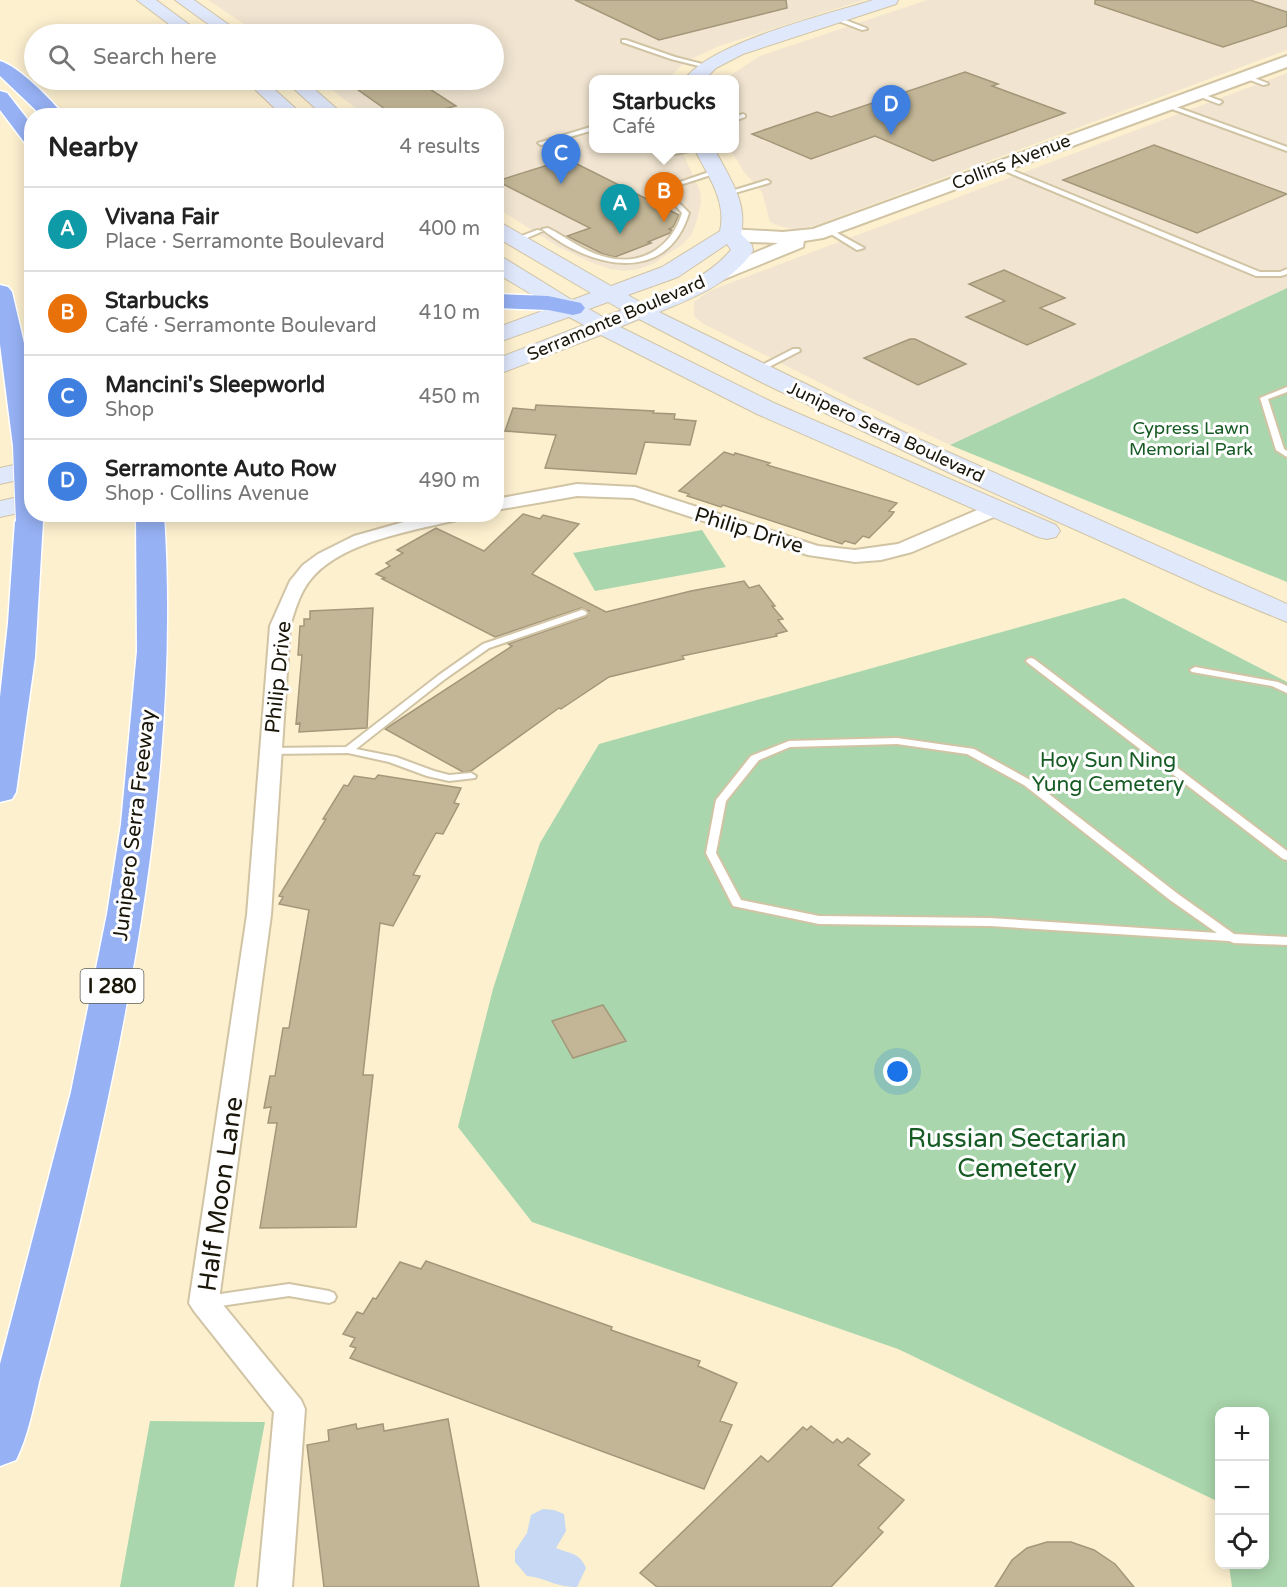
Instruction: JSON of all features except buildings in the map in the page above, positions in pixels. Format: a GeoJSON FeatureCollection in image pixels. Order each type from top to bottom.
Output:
{"type":"FeatureCollection","features":[{"type":"Feature","properties":{"kind":"highway"},"geometry":{"type":"LineString","coordinates":[[0,67],[24,87]]}},
{"type":"Feature","properties":{"kind":"highway"},"geometry":{"type":"LineString","coordinates":[[27,90],[46,108]]}},
{"type":"Feature","properties":{"kind":"highway"},"geometry":{"type":"LineString","coordinates":[[0,97],[24,128]]}},
{"type":"Feature","properties":{"kind":"highway"},"geometry":{"type":"LineString","coordinates":[[0,292],[14,352],[24,422]]}},
{"type":"Feature","properties":{"kind":"highway"},"geometry":{"type":"LineString","coordinates":[[504,301],[548,303],[573,308]]}},
{"type":"Feature","properties":{"kind":"highway"},"geometry":{"type":"LineString","coordinates":[[0,792],[23,635],[29,522]]}},
{"type":"Feature","properties":{"kind":"highway","name":"Junipero Serra Freeway"},"geometry":{"type":"LineString","coordinates":[[0,1446],[76,1156],[101,1046],[125,914],[144,777],[149,704],[153,636],[150,522]]}},
{"type":"Feature","properties":{"kind":"main road"},"geometry":{"type":"LineString","coordinates":[[145,0],[178,24]]}},
{"type":"Feature","properties":{"kind":"main road"},"geometry":{"type":"LineString","coordinates":[[183,0],[218,24]]}},
{"type":"Feature","properties":{"kind":"main road"},"geometry":{"type":"LineString","coordinates":[[698,75],[707,66],[742,48],[890,0]]}},
{"type":"Feature","properties":{"kind":"main road"},"geometry":{"type":"LineString","coordinates":[[266,90],[286,108]]}},
{"type":"Feature","properties":{"kind":"main road"},"geometry":{"type":"LineString","coordinates":[[304,90],[326,108]]}},
{"type":"Feature","properties":{"kind":"main road","name":"Serramonte Boulevard"},"geometry":{"type":"LineString","coordinates":[[706,153],[728,193],[734,215],[730,235]]}},
{"type":"Feature","properties":{"kind":"main road","name":"Junipero Serra Boulevard"},"geometry":{"type":"LineString","coordinates":[[506,234],[639,311],[755,370],[965,471],[1287,614]]}},
{"type":"Feature","properties":{"kind":"main road","name":"Serramonte Boulevard"},"geometry":{"type":"LineString","coordinates":[[504,365],[639,311],[715,276],[742,251],[741,245],[730,235]]}},
{"type":"Feature","properties":{"kind":"main road","name":"Serramonte Boulevard"},"geometry":{"type":"LineString","coordinates":[[504,333],[675,269],[695,258],[711,243],[730,235]]}},
{"type":"Feature","properties":{"kind":"main road","name":"Junipero Serra Boulevard"},"geometry":{"type":"LineString","coordinates":[[504,268],[603,326],[741,396],[1287,636]]}},
{"type":"Feature","properties":{"kind":"main road"},"geometry":{"type":"LineString","coordinates":[[0,476],[24,460]]}},
{"type":"Feature","properties":{"kind":"main road"},"geometry":{"type":"LineString","coordinates":[[0,509],[24,511]]}},
{"type":"Feature","properties":{"kind":"street","name":"Collins Avenue"},"geometry":{"type":"LineString","coordinates":[[730,235],[783,238],[822,232],[1163,104],[1287,61]]}},
{"type":"Feature","properties":{"kind":"street"},"geometry":{"type":"LineString","coordinates":[[715,276],[822,232]]}},
{"type":"Feature","properties":{"kind":"street","name":"Philip Drive"},"geometry":{"type":"LineString","coordinates":[[504,503],[533,496],[577,490],[622,491],[635,493],[815,551],[855,556],[881,554],[905,548],[996,509]]}},
{"type":"Feature","properties":{"kind":"street","name":"Philip Drive"},"geometry":{"type":"LineString","coordinates":[[259,915],[279,626],[289,599],[310,570],[336,552],[367,539],[429,522]]}},
{"type":"Feature","properties":{"kind":"street","name":"Half Moon Lane"},"geometry":{"type":"LineString","coordinates":[[259,915],[204,1303],[290,1409],[275,1587]]}},
{"type":"Feature","properties":{"kind":"lane"},"geometry":{"type":"LineString","coordinates":[[835,18],[864,29]]}},
{"type":"Feature","properties":{"kind":"lane"},"geometry":{"type":"LineString","coordinates":[[624,41],[673,58],[707,66]]}},
{"type":"Feature","properties":{"kind":"lane"},"geometry":{"type":"LineString","coordinates":[[1244,76],[1265,84]]}},
{"type":"Feature","properties":{"kind":"lane"},"geometry":{"type":"LineString","coordinates":[[1197,94],[1219,102]]}},
{"type":"Feature","properties":{"kind":"lane"},"geometry":{"type":"LineString","coordinates":[[1163,104],[1287,149]]}},
{"type":"Feature","properties":{"kind":"lane"},"geometry":{"type":"LineString","coordinates":[[739,118],[743,116]]}},
{"type":"Feature","properties":{"kind":"lane"},"geometry":{"type":"LineString","coordinates":[[541,142],[589,129]]}},
{"type":"Feature","properties":{"kind":"lane"},"geometry":{"type":"LineString","coordinates":[[997,166],[1259,274],[1281,274],[1287,271]]}},
{"type":"Feature","properties":{"kind":"lane"},"geometry":{"type":"LineString","coordinates":[[683,182],[715,172]]}},
{"type":"Feature","properties":{"kind":"lane"},"geometry":{"type":"LineString","coordinates":[[728,193],[767,182]]}},
{"type":"Feature","properties":{"kind":"lane"},"geometry":{"type":"LineString","coordinates":[[506,234],[543,230],[597,257],[610,261],[640,259],[657,254],[680,234],[686,213],[676,202],[654,192]]}},
{"type":"Feature","properties":{"kind":"lane"},"geometry":{"type":"LineString","coordinates":[[822,232],[860,248]]}},
{"type":"Feature","properties":{"kind":"lane"},"geometry":{"type":"LineString","coordinates":[[755,370],[796,351]]}},
{"type":"Feature","properties":{"kind":"lane"},"geometry":{"type":"LineString","coordinates":[[1287,389],[1264,398],[1281,450],[1287,454]]}},
{"type":"Feature","properties":{"kind":"lane"},"geometry":{"type":"LineString","coordinates":[[348,750],[486,646],[582,613]]}},
{"type":"Feature","properties":{"kind":"lane"},"geometry":{"type":"LineString","coordinates":[[1030,661],[1287,856]]}},
{"type":"Feature","properties":{"kind":"lane"},"geometry":{"type":"LineString","coordinates":[[1195,670],[1275,684],[1287,690]]}},
{"type":"Feature","properties":{"kind":"lane"},"geometry":{"type":"LineString","coordinates":[[1234,939],[1174,897],[1028,783],[970,751],[897,741],[789,744],[755,758],[721,800],[711,853],[737,903],[819,920],[990,922],[1234,939],[1287,941]]}},
{"type":"Feature","properties":{"kind":"lane"},"geometry":{"type":"LineString","coordinates":[[271,751],[348,750],[392,759],[431,774],[449,778],[471,776]]}},
{"type":"Feature","properties":{"kind":"lane"},"geometry":{"type":"LineString","coordinates":[[204,1303],[289,1290],[329,1297]]}},
{"type":"Feature","properties":{"kind":"shaded area"},"geometry":{"type":"Polygon","coordinates":[[[208,0],[864,0],[719,46],[685,62],[672,75],[589,75],[589,153],[683,153],[700,191],[701,202],[697,220],[692,234],[683,244],[653,264],[625,271],[590,262],[559,247],[504,212],[504,108],[356,108],[332,90],[504,90],[504,24],[244,24],[208,0]]]}},
{"type":"Feature","properties":{"kind":"shaded area"},"geometry":{"type":"Polygon","coordinates":[[[927,0],[1287,0],[1287,50],[814,226],[796,229],[770,222],[762,192],[744,172],[732,153],[739,153],[739,75],[731,75],[760,56],[927,0]]]}},
{"type":"Feature","properties":{"kind":"shaded area"},"geometry":{"type":"Polygon","coordinates":[[[1287,73],[1287,288],[950,445],[850,398],[702,323],[694,316],[694,302],[709,291],[1287,73]]]}},
{"type":"Feature","properties":{"kind":"green space","name":"Cypress Lawn Memorial Park"},"geometry":{"type":"Polygon","coordinates":[[[1287,288],[1287,582],[950,445],[1287,288]]]}},
{"type":"Feature","properties":{"kind":"green space"},"geometry":{"type":"Polygon","coordinates":[[[702,530],[726,567],[595,591],[573,553],[702,530]]]}},
{"type":"Feature","properties":{"kind":"green space","name":"Russian Sectarian Cemetery"},"geometry":{"type":"Polygon","coordinates":[[[1124,598],[1287,682],[1287,1587],[1232,1587],[1230,1569],[1269,1569],[1269,1407],[1215,1407],[1215,1500],[898,1349],[532,1222],[458,1127],[493,989],[540,843],[599,744],[1124,598]]]}},
{"type":"Feature","properties":{"kind":"green space"},"geometry":{"type":"Polygon","coordinates":[[[150,1421],[265,1422],[234,1587],[120,1587],[150,1421]]]}},
{"type":"Feature","properties":{"kind":"water"},"geometry":{"type":"Polygon","coordinates":[[[543,1509],[564,1514],[566,1531],[556,1548],[574,1554],[586,1568],[577,1587],[562,1586],[527,1576],[515,1562],[515,1551],[527,1533],[531,1515],[543,1509]]]}},
{"type":"Feature","properties":{"kind":"place","name":"Serramonte Auto Row"},"geometry":{"type":"Point","coordinates":[891,135]}},
{"type":"Feature","properties":{"kind":"place","name":"Mancini's Sleepworld"},"geometry":{"type":"Point","coordinates":[561,184]}},
{"type":"Feature","properties":{"kind":"place","name":"Starbucks"},"geometry":{"type":"Point","coordinates":[664,222]}},
{"type":"Feature","properties":{"kind":"place","name":"Vivana Fair"},"geometry":{"type":"Point","coordinates":[620,234]}},
{"type":"Feature","properties":{"kind":"park label","name":"Hoy Sun Ning Yung Cemetery"},"geometry":{"type":"Point","coordinates":[1108,772]}}]}
